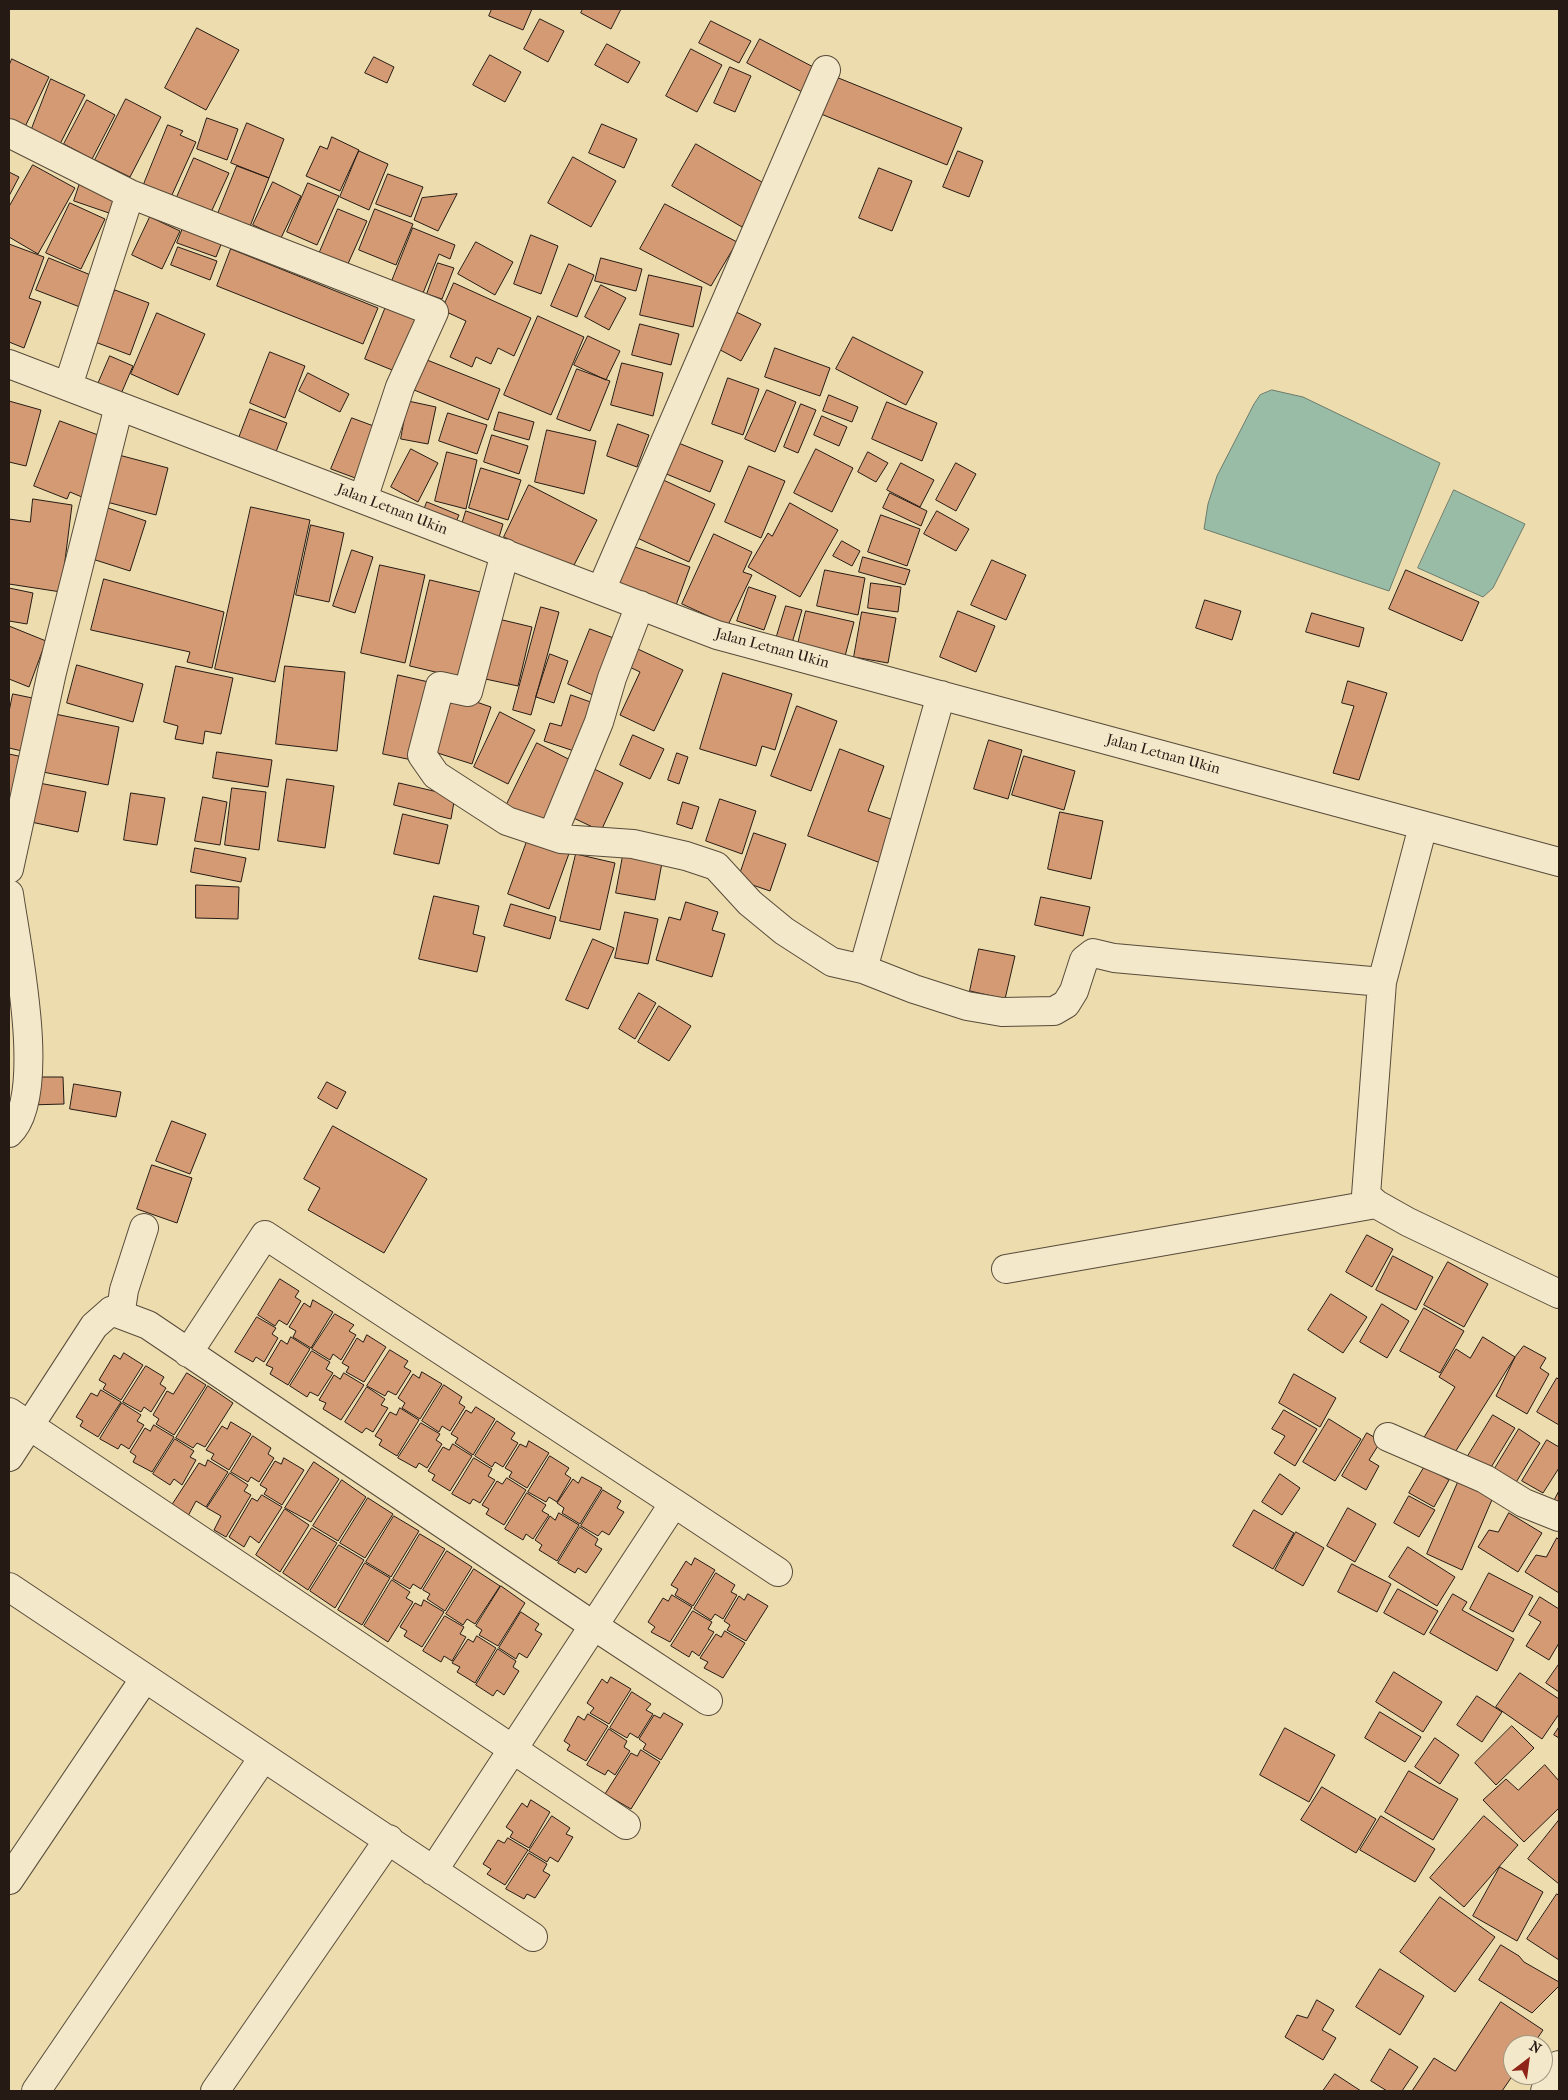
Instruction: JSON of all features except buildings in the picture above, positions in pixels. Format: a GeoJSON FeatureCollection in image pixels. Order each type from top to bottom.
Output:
{"type":"FeatureCollection","features":[{"type":"Feature","properties":{"kind":"street"},"geometry":{"type":"LineString","coordinates":[[601,590],[826,70]]}},
{"type":"Feature","properties":{"kind":"street"},"geometry":{"type":"LineString","coordinates":[[9,134],[130,194],[434,312],[400,386],[363,499]]}},
{"type":"Feature","properties":{"kind":"street"},"geometry":{"type":"LineString","coordinates":[[68,386],[130,194]]}},
{"type":"Feature","properties":{"kind":"street","name":"Jalan Letnan Ukin"},"geometry":{"type":"LineString","coordinates":[[9,364],[717,634],[1559,862]]}},
{"type":"Feature","properties":{"kind":"street"},"geometry":{"type":"LineString","coordinates":[[9,869],[52,672],[119,406]]}},
{"type":"Feature","properties":{"kind":"street"},"geometry":{"type":"LineString","coordinates":[[505,553],[468,692],[440,686],[422,755],[436,775],[507,821],[552,836],[634,844],[686,856],[716,866],[750,903],[784,931],[832,962],[863,969],[914,989],[967,1006],[1002,1012],[1054,1011],[1066,1004],[1074,992],[1084,960],[1093,953],[1114,958],[1382,982]]}},
{"type":"Feature","properties":{"kind":"street"},"geometry":{"type":"LineString","coordinates":[[552,836],[599,722],[612,678],[640,605]]}},
{"type":"Feature","properties":{"kind":"street"},"geometry":{"type":"LineString","coordinates":[[863,969],[941,695]]}},
{"type":"Feature","properties":{"kind":"street"},"geometry":{"type":"LineString","coordinates":[[1423,826],[1382,982],[1366,1195],[1376,1204],[1408,1222],[1559,1294]]}},
{"type":"Feature","properties":{"kind":"street"},"geometry":{"type":"LineString","coordinates":[[9,894],[26,1008],[28,1062],[22,1112],[9,1133]]}},
{"type":"Feature","properties":{"kind":"street"},"geometry":{"type":"LineString","coordinates":[[1006,1269],[1376,1204]]}},
{"type":"Feature","properties":{"kind":"street"},"geometry":{"type":"LineString","coordinates":[[9,1457],[19,1419],[94,1326],[111,1311],[121,1310],[124,1290],[144,1228]]}},
{"type":"Feature","properties":{"kind":"street"},"geometry":{"type":"LineString","coordinates":[[188,1352],[265,1236],[778,1572]]}},
{"type":"Feature","properties":{"kind":"street"},"geometry":{"type":"LineString","coordinates":[[111,1311],[148,1325],[708,1701]]}},
{"type":"Feature","properties":{"kind":"street"},"geometry":{"type":"LineString","coordinates":[[19,1419],[626,1825]]}},
{"type":"Feature","properties":{"kind":"street"},"geometry":{"type":"LineString","coordinates":[[1388,1437],[1485,1479],[1524,1503],[1559,1517]]}},
{"type":"Feature","properties":{"kind":"street"},"geometry":{"type":"LineString","coordinates":[[433,1872],[674,1503]]}},
{"type":"Feature","properties":{"kind":"street"},"geometry":{"type":"LineString","coordinates":[[12,1598],[145,1678],[263,1758],[389,1839],[433,1872],[533,1937]]}},
{"type":"Feature","properties":{"kind":"street"},"geometry":{"type":"LineString","coordinates":[[9,1880],[145,1678]]}},
{"type":"Feature","properties":{"kind":"street"},"geometry":{"type":"LineString","coordinates":[[36,2091],[263,1758]]}},
{"type":"Feature","properties":{"kind":"street"},"geometry":{"type":"LineString","coordinates":[[215,2091],[389,1839]]}},
{"type":"Feature","properties":{"kind":"street"},"geometry":{"type":"LineString","coordinates":[[1545,2091],[1559,2065]]}},
{"type":"Feature","properties":{"kind":"shaded area"},"geometry":{"type":"Polygon","coordinates":[[[1272,390],[1303,397],[1440,463],[1389,591],[1204,529],[1208,504],[1217,476],[1254,404],[1260,395],[1272,390]]]}},
{"type":"Feature","properties":{"kind":"shaded area"},"geometry":{"type":"Polygon","coordinates":[[[1454,490],[1525,524],[1493,588],[1483,597],[1418,568],[1454,490]]]}}]}
